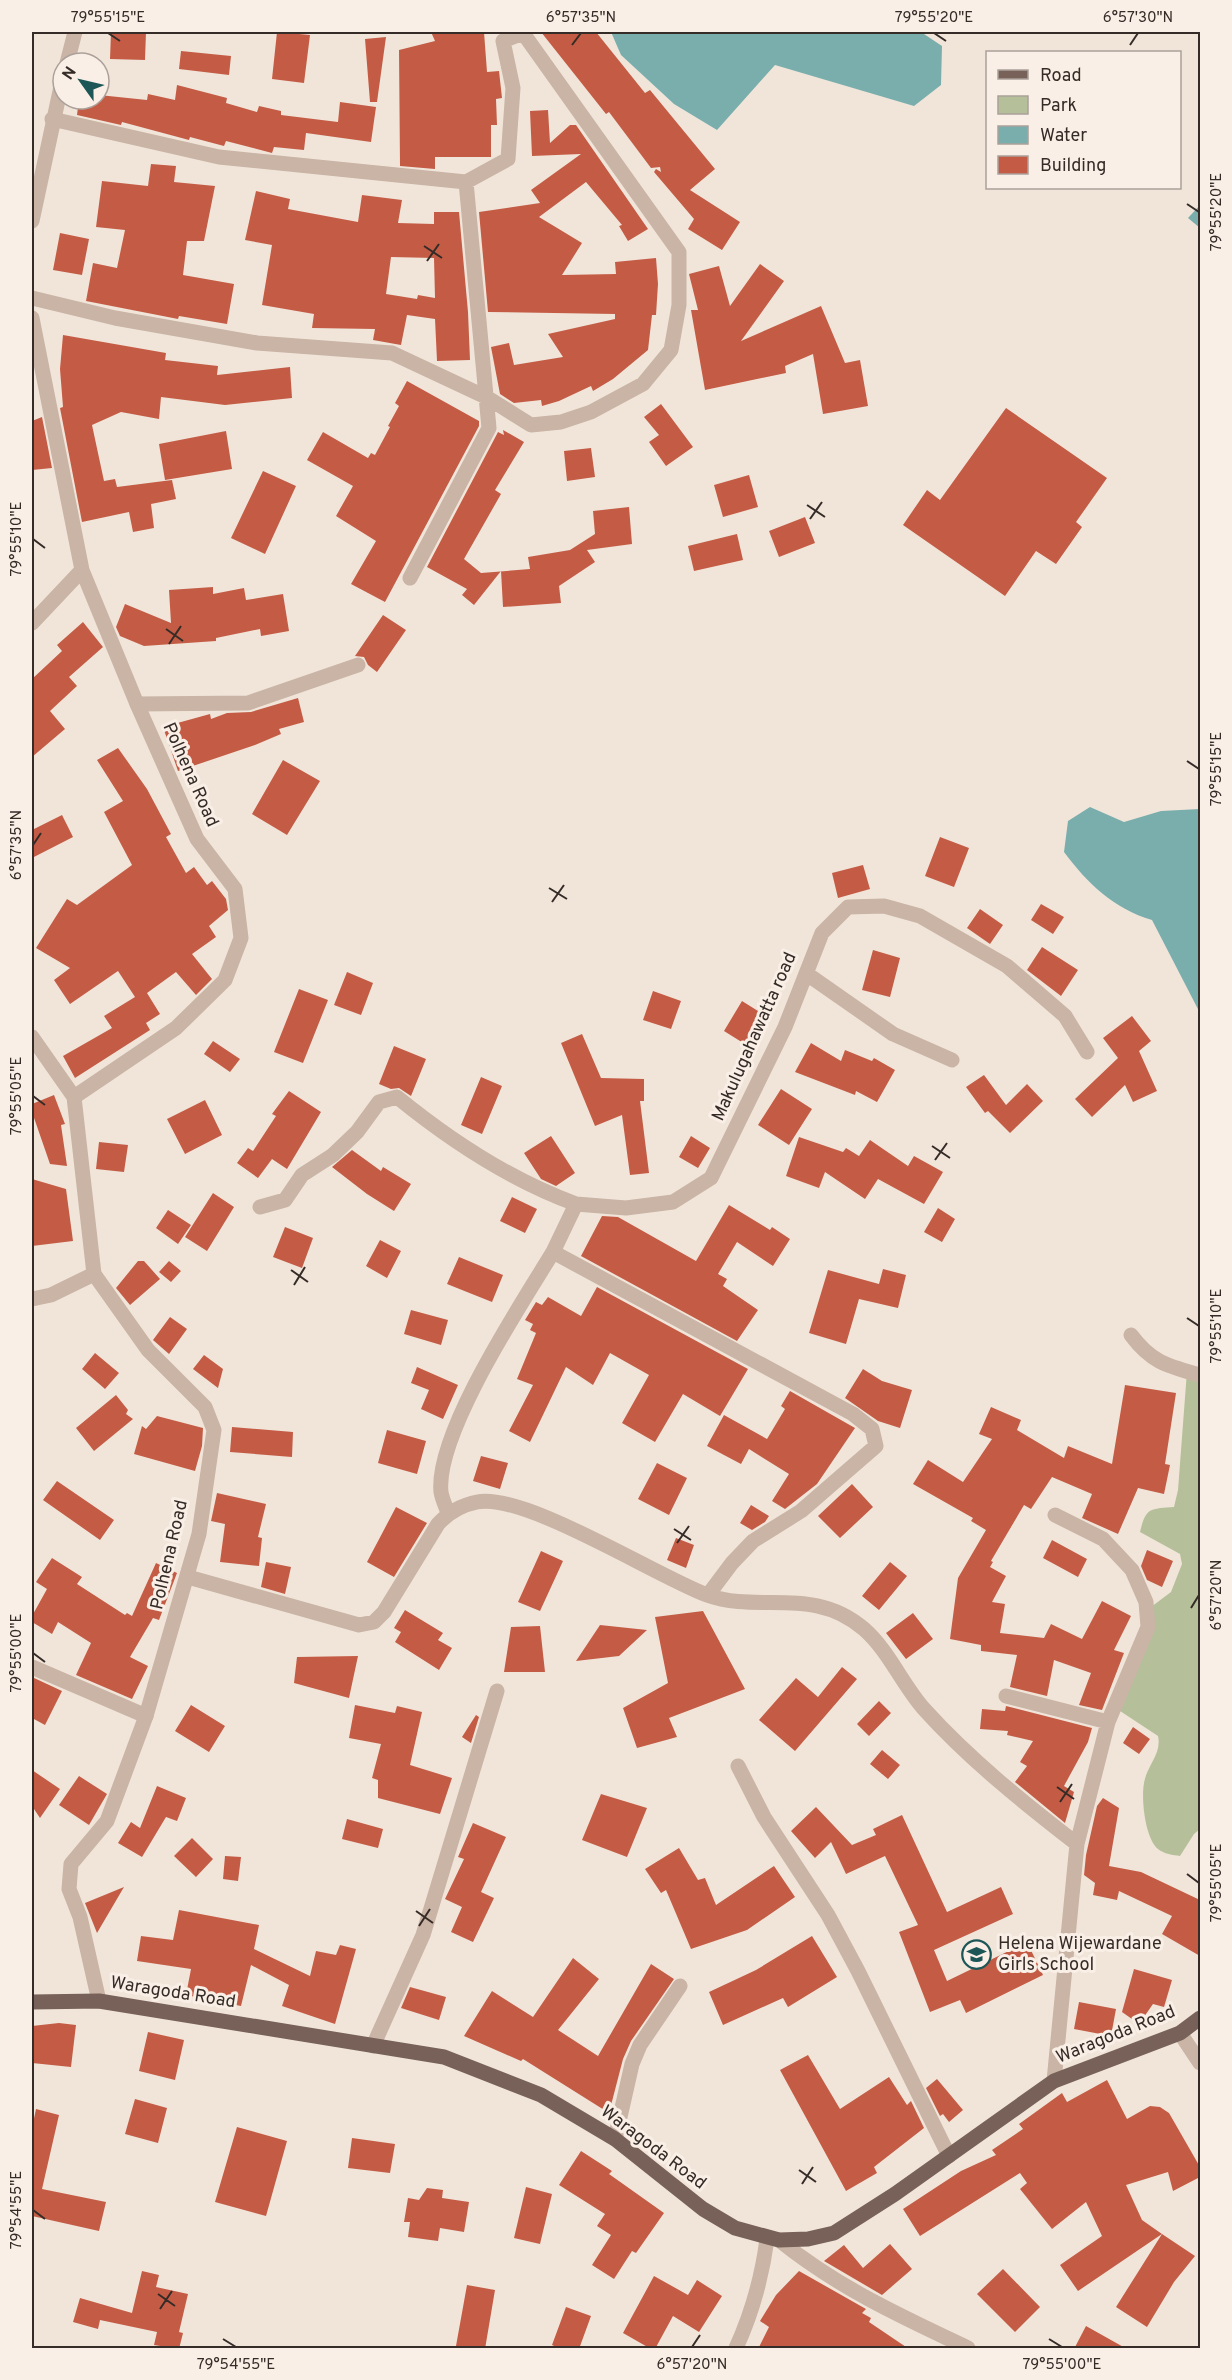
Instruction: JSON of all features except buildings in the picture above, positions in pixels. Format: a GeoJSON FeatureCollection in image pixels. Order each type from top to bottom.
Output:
{"type":"FeatureCollection","features":[{"type":"Feature","properties":{"kind":"main road","name":"Waragoda Road"},"geometry":{"type":"LineString","coordinates":[[32,2002],[99,2001],[444,2057],[541,2095],[615,2139],[703,2209],[735,2228],[773,2240],[808,2239],[834,2233],[949,2156],[1054,2081],[1180,2033],[1200,2018]]}},
{"type":"Feature","properties":{"kind":"street"},"geometry":{"type":"LineString","coordinates":[[70,51],[75,32]]}},
{"type":"Feature","properties":{"kind":"street"},"geometry":{"type":"LineString","coordinates":[[32,298],[115,318],[257,343],[392,353],[488,398],[531,425],[561,422],[591,412],[643,384],[671,350],[679,305],[679,252],[523,33],[503,41],[513,88],[508,159],[466,182],[219,157],[52,119]]}},
{"type":"Feature","properties":{"kind":"street"},"geometry":{"type":"LineString","coordinates":[[32,221],[41,187],[54,111]]}},
{"type":"Feature","properties":{"kind":"street"},"geometry":{"type":"LineString","coordinates":[[32,172],[41,187]]}},
{"type":"Feature","properties":{"kind":"street"},"geometry":{"type":"LineString","coordinates":[[410,578],[489,428],[466,182]]}},
{"type":"Feature","properties":{"kind":"street","name":"Polhena Road"},"geometry":{"type":"LineString","coordinates":[[32,318],[82,570],[137,704],[197,839],[235,889],[241,938],[225,980],[176,1028],[74,1097]]}},
{"type":"Feature","properties":{"kind":"street"},"geometry":{"type":"LineString","coordinates":[[32,623],[82,570]]}},
{"type":"Feature","properties":{"kind":"street"},"geometry":{"type":"LineString","coordinates":[[137,704],[248,703],[357,665]]}},
{"type":"Feature","properties":{"kind":"street","name":"Makulugahawatta road"},"geometry":{"type":"LineString","coordinates":[[260,1207],[285,1200],[302,1175],[333,1155],[357,1132],[379,1102],[397,1097],[462,1146],[532,1186],[576,1204],[626,1208],[673,1202],[711,1178],[785,1027],[822,933],[848,907],[884,906],[920,915],[1007,966],[1065,1016],[1087,1052]]}},
{"type":"Feature","properties":{"kind":"street"},"geometry":{"type":"LineString","coordinates":[[807,974],[893,1034],[952,1060]]}},
{"type":"Feature","properties":{"kind":"street","name":"Polhena Road"},"geometry":{"type":"LineString","coordinates":[[32,1037],[74,1097],[94,1274],[148,1350],[205,1407],[214,1430],[199,1534],[146,1716],[107,1821],[70,1864],[69,1889],[80,1917],[99,2001]]}},
{"type":"Feature","properties":{"kind":"street"},"geometry":{"type":"LineString","coordinates":[[448,1514],[441,1491],[445,1459],[465,1407],[488,1361],[553,1252],[576,1204]]}},
{"type":"Feature","properties":{"kind":"street"},"geometry":{"type":"LineString","coordinates":[[553,1252],[853,1414],[872,1429],[876,1446],[801,1511],[753,1541],[732,1563],[708,1595]]}},
{"type":"Feature","properties":{"kind":"street"},"geometry":{"type":"LineString","coordinates":[[32,1299],[51,1295],[94,1274]]}},
{"type":"Feature","properties":{"kind":"street"},"geometry":{"type":"LineString","coordinates":[[1131,1335],[1145,1353],[1165,1365],[1200,1375]]}},
{"type":"Feature","properties":{"kind":"street"},"geometry":{"type":"LineString","coordinates":[[188,1577],[359,1625],[374,1622],[384,1612],[438,1524],[448,1514],[478,1502],[506,1505],[550,1519],[708,1595],[751,1601],[806,1602],[841,1615],[864,1629],[895,1666],[923,1708],[1021,1800],[1077,1844]]}},
{"type":"Feature","properties":{"kind":"street"},"geometry":{"type":"LineString","coordinates":[[1054,2081],[1077,1844],[1108,1722],[1148,1627],[1146,1602],[1131,1570],[1103,1539],[1055,1515]]}},
{"type":"Feature","properties":{"kind":"street"},"geometry":{"type":"LineString","coordinates":[[32,1667],[146,1716]]}},
{"type":"Feature","properties":{"kind":"street"},"geometry":{"type":"LineString","coordinates":[[373,2046],[423,1935],[497,1691]]}},
{"type":"Feature","properties":{"kind":"street"},"geometry":{"type":"LineString","coordinates":[[1006,1696],[1108,1722]]}},
{"type":"Feature","properties":{"kind":"street"},"geometry":{"type":"LineString","coordinates":[[738,1766],[764,1817],[828,1915],[949,2156]]}},
{"type":"Feature","properties":{"kind":"street"},"geometry":{"type":"LineString","coordinates":[[615,2139],[632,2064],[640,2045],[680,1986]]}},
{"type":"Feature","properties":{"kind":"street"},"geometry":{"type":"LineString","coordinates":[[1180,2033],[1200,2063]]}},
{"type":"Feature","properties":{"kind":"street"},"geometry":{"type":"LineString","coordinates":[[736,2349],[748,2322],[773,2240],[864,2298],[968,2349]]}},
{"type":"Feature","properties":{"kind":"green space"},"geometry":{"type":"Polygon","coordinates":[[[1187,1371],[1200,1375],[1200,1829],[1194,1834],[1180,1856],[1158,1849],[1150,1836],[1145,1818],[1144,1783],[1158,1748],[1158,1736],[1114,1707],[1147,1610],[1171,1592],[1182,1564],[1180,1554],[1140,1532],[1144,1518],[1150,1511],[1174,1507],[1178,1490],[1187,1371]]]}},
{"type":"Feature","properties":{"kind":"water"},"geometry":{"type":"Polygon","coordinates":[[[611,32],[921,32],[942,46],[941,85],[914,106],[775,65],[717,130],[674,104],[621,55],[611,32]]]}},
{"type":"Feature","properties":{"kind":"water"},"geometry":{"type":"Polygon","coordinates":[[[1200,205],[1200,228],[1188,218],[1200,205]]]}},
{"type":"Feature","properties":{"kind":"water"},"geometry":{"type":"Polygon","coordinates":[[[1090,807],[1124,822],[1161,811],[1200,809],[1200,1013],[1152,920],[1125,909],[1102,894],[1064,852],[1068,821],[1090,807]]]}},
{"type":"Feature","properties":{"kind":"place","name":"Helena Wijewardane Girls School"},"geometry":{"type":"Point","coordinates":[977,1954]}}]}
